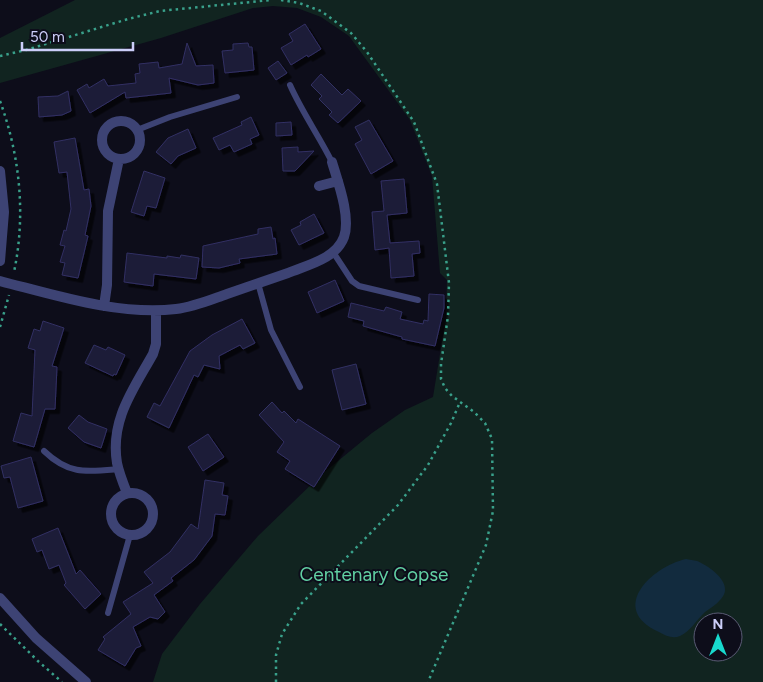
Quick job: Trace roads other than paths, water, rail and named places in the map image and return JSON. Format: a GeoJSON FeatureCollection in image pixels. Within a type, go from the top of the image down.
{"type":"FeatureCollection","features":[{"type":"Feature","properties":{"kind":"street"},"geometry":{"type":"LineString","coordinates":[[115,122],[128,122],[137,130],[140,142],[138,149],[129,158],[119,159],[110,156],[102,147],[101,140],[105,129],[115,122]]}},
{"type":"Feature","properties":{"kind":"street"},"geometry":{"type":"LineString","coordinates":[[104,306],[107,285],[108,211],[119,159]]}},
{"type":"Feature","properties":{"kind":"street"},"geometry":{"type":"LineString","coordinates":[[0,281],[118,309],[156,311],[192,306],[258,283],[320,260],[333,252],[344,238],[346,229],[343,205],[332,162]]}},
{"type":"Feature","properties":{"kind":"street"},"geometry":{"type":"LineString","coordinates":[[0,171],[4,212],[0,261]]}},
{"type":"Feature","properties":{"kind":"street"},"geometry":{"type":"LineString","coordinates":[[319,186],[338,181]]}},
{"type":"Feature","properties":{"kind":"street"},"geometry":{"type":"LineString","coordinates":[[127,493],[119,470],[116,444],[119,420],[153,354],[156,338],[156,311]]}},
{"type":"Feature","properties":{"kind":"street"},"geometry":{"type":"LineString","coordinates":[[127,493],[137,493],[143,496],[152,506],[153,513],[150,526],[145,531],[130,535],[116,529],[110,512],[114,501],[118,497],[127,493]]}},
{"type":"Feature","properties":{"kind":"street"},"geometry":{"type":"LineString","coordinates":[[0,598],[36,638],[86,682]]}},
{"type":"Feature","properties":{"kind":"lane"},"geometry":{"type":"LineString","coordinates":[[290,85],[299,105],[317,133],[332,162]]}},
{"type":"Feature","properties":{"kind":"lane"},"geometry":{"type":"LineString","coordinates":[[137,130],[237,97]]}},
{"type":"Feature","properties":{"kind":"lane"},"geometry":{"type":"LineString","coordinates":[[333,252],[352,281],[359,286],[418,300]]}},
{"type":"Feature","properties":{"kind":"lane"},"geometry":{"type":"LineString","coordinates":[[258,283],[271,330],[300,387]]}},
{"type":"Feature","properties":{"kind":"lane"},"geometry":{"type":"LineString","coordinates":[[44,451],[52,459],[68,469],[90,472],[119,470]]}},
{"type":"Feature","properties":{"kind":"lane"},"geometry":{"type":"LineString","coordinates":[[108,613],[130,535]]}},
{"type":"Feature","properties":{"kind":"water"},"geometry":{"type":"Polygon","coordinates":[[[686,559],[701,563],[715,572],[722,581],[725,591],[718,602],[705,612],[693,612],[693,625],[687,632],[677,637],[669,637],[644,623],[637,612],[636,601],[640,590],[649,580],[673,563],[686,559]]]}},
{"type":"Feature","properties":{"kind":"park label","name":"Centenary Copse"},"geometry":{"type":"Point","coordinates":[374,574]}}]}
